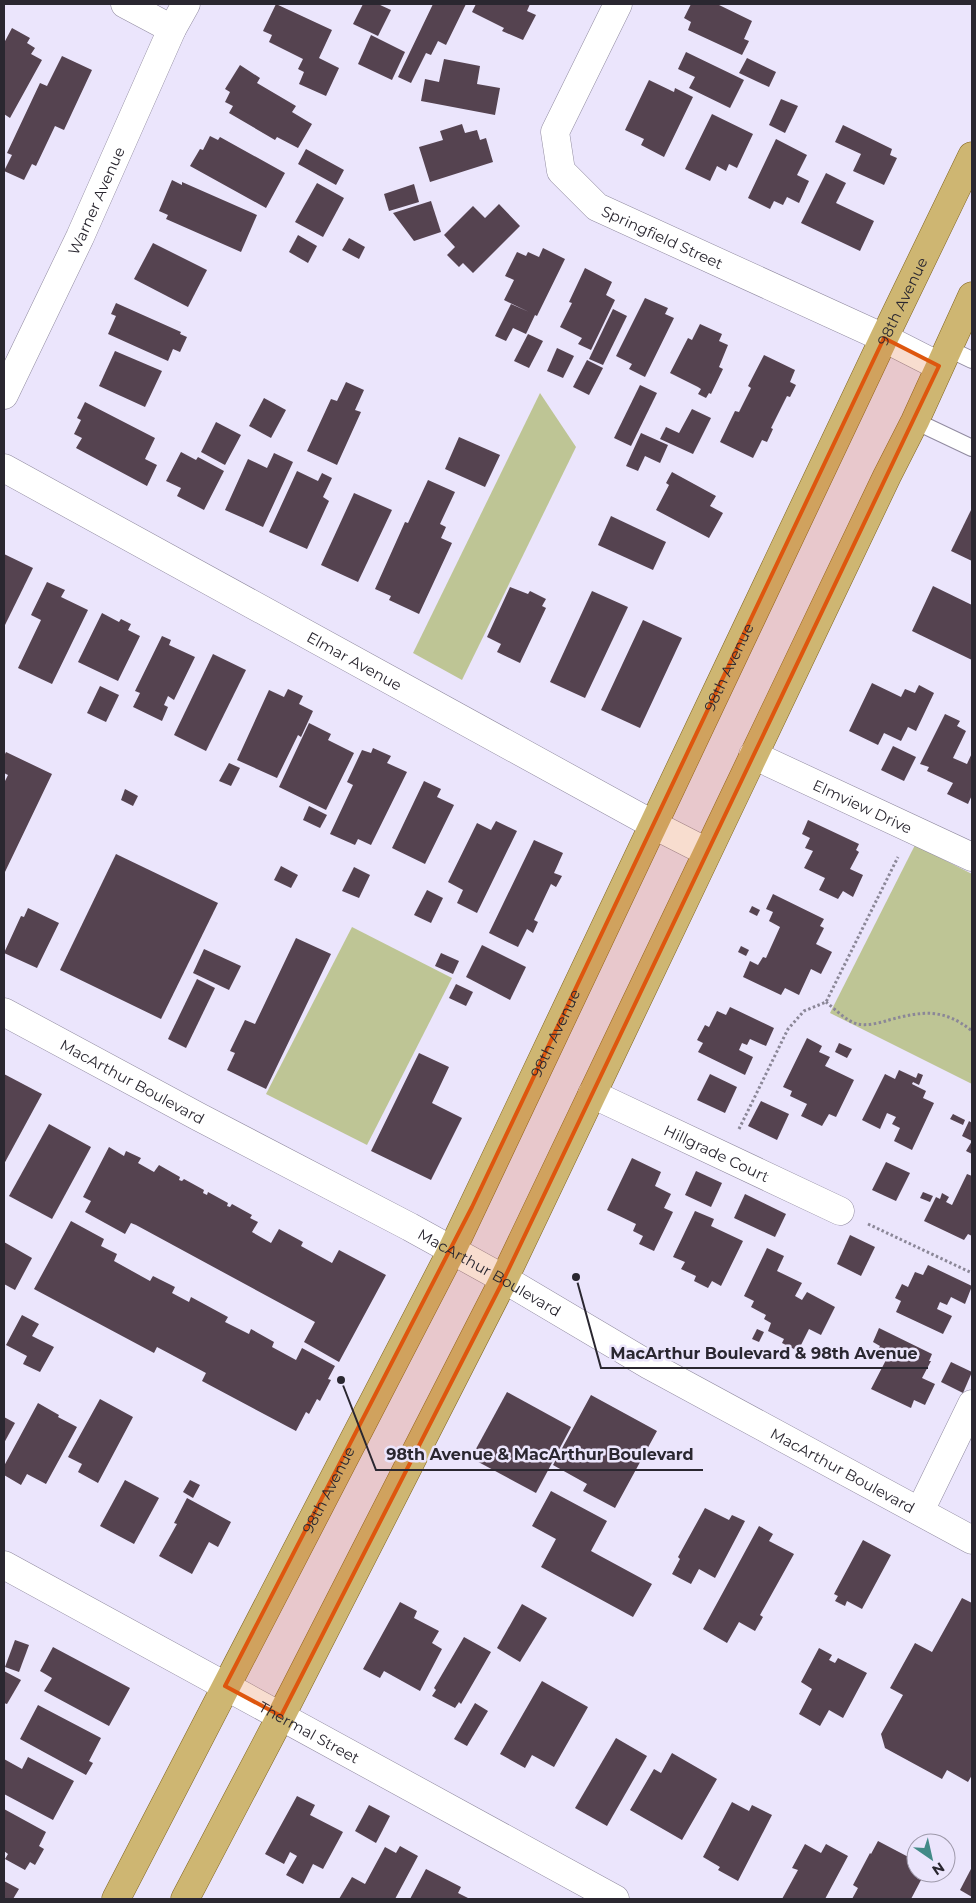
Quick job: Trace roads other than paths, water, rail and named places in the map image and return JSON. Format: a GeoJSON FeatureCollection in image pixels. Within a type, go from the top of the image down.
{"type":"FeatureCollection","features":[{"type":"Feature","properties":{"kind":"main road","name":"98th Avenue"},"geometry":{"type":"LineString","coordinates":[[116,1899],[452,1250],[972,156]]}},
{"type":"Feature","properties":{"kind":"main road"},"geometry":{"type":"LineString","coordinates":[[185,1899],[281,1716],[504,1279],[886,476],[915,421],[972,296]]}},
{"type":"Feature","properties":{"kind":"street"},"geometry":{"type":"LineString","coordinates":[[125,4],[172,29]]}},
{"type":"Feature","properties":{"kind":"street","name":"Warner Avenue"},"geometry":{"type":"LineString","coordinates":[[4,395],[80,237],[172,29],[186,4]]}},
{"type":"Feature","properties":{"kind":"street","name":"Springfield Street"},"geometry":{"type":"LineString","coordinates":[[618,4],[555,132],[560,172],[597,207],[884,338],[943,357]]}},
{"type":"Feature","properties":{"kind":"street","name":"Elmar Avenue"},"geometry":{"type":"LineString","coordinates":[[4,468],[654,825],[707,852]]}},
{"type":"Feature","properties":{"kind":"street","name":"Elmview Drive"},"geometry":{"type":"LineString","coordinates":[[753,755],[972,858]]}},
{"type":"Feature","properties":{"kind":"street","name":"MacArthur Boulevard"},"geometry":{"type":"LineString","coordinates":[[4,1012],[452,1250],[649,1365],[972,1540]]}},
{"type":"Feature","properties":{"kind":"street","name":"Hillgrade Court"},"geometry":{"type":"LineString","coordinates":[[592,1094],[840,1211]]}},
{"type":"Feature","properties":{"kind":"street"},"geometry":{"type":"LineString","coordinates":[[920,1511],[972,1404]]}},
{"type":"Feature","properties":{"kind":"street","name":"Thermal Street"},"geometry":{"type":"LineString","coordinates":[[4,1565],[615,1899]]}},
{"type":"Feature","properties":{"kind":"lane"},"geometry":{"type":"LineString","coordinates":[[943,357],[972,360]]}},
{"type":"Feature","properties":{"kind":"lane"},"geometry":{"type":"LineString","coordinates":[[915,421],[972,448]]}},
{"type":"Feature","properties":{"kind":"place","name":"MacArthur Boulevard & 98th Avenue"},"geometry":{"type":"Point","coordinates":[576,1277]}},
{"type":"Feature","properties":{"kind":"place","name":"98th Avenue & MacArthur Boulevard"},"geometry":{"type":"Point","coordinates":[341,1380]}}]}
